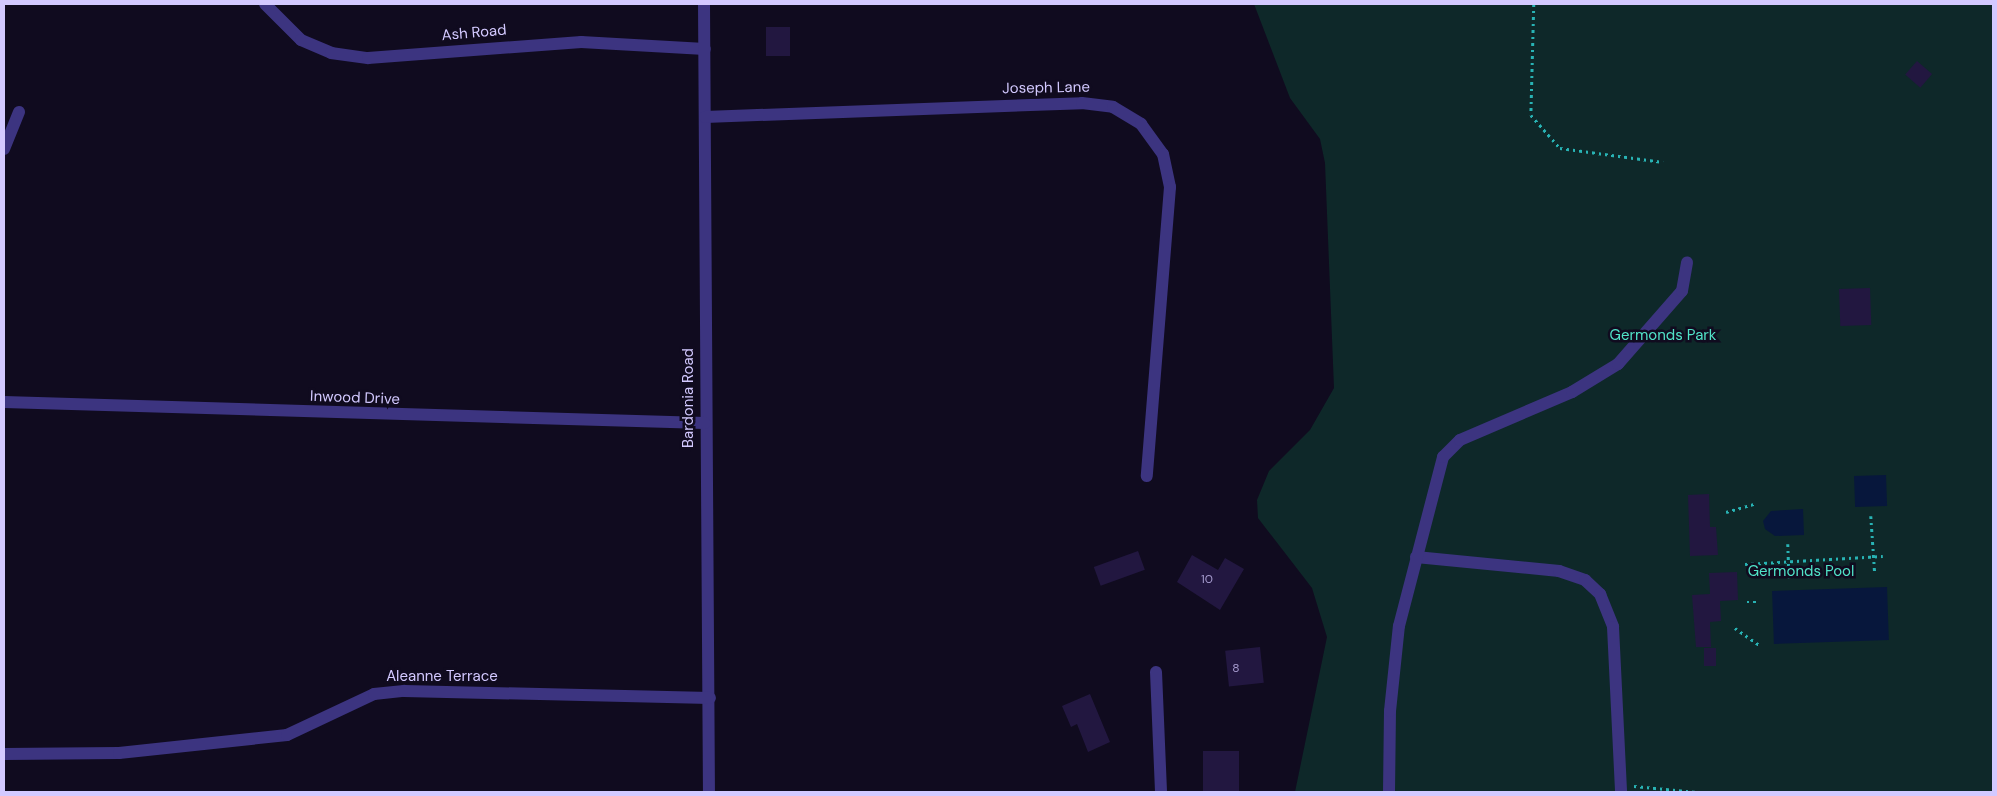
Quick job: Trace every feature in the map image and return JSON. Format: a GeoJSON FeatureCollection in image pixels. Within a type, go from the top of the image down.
{"type":"FeatureCollection","features":[{"type":"Feature","properties":{"kind":"street","name":"Ash Road"},"geometry":{"type":"LineString","coordinates":[[265,4],[301,40],[331,53],[368,58],[581,42],[705,49]]}},
{"type":"Feature","properties":{"kind":"street","name":"Bardonia Road"},"geometry":{"type":"LineString","coordinates":[[704,4],[705,423],[710,698],[709,792]]}},
{"type":"Feature","properties":{"kind":"street","name":"Joseph Lane"},"geometry":{"type":"LineString","coordinates":[[705,118],[1082,103],[1113,107],[1134,119],[1160,147],[1170,187],[1147,476]]}},
{"type":"Feature","properties":{"kind":"street"},"geometry":{"type":"LineString","coordinates":[[4,149],[19,112]]}},
{"type":"Feature","properties":{"kind":"street"},"geometry":{"type":"LineString","coordinates":[[1389,792],[1395,658],[1408,581],[1436,473],[1447,450],[1468,436],[1572,392],[1618,364],[1682,291],[1687,262]]}},
{"type":"Feature","properties":{"kind":"street","name":"Inwood Drive"},"geometry":{"type":"LineString","coordinates":[[4,402],[705,423]]}},
{"type":"Feature","properties":{"kind":"street"},"geometry":{"type":"LineString","coordinates":[[1416,556],[1567,573],[1584,580],[1600,594],[1612,619],[1626,789]]}},
{"type":"Feature","properties":{"kind":"street"},"geometry":{"type":"LineString","coordinates":[[1156,672],[1161,792]]}},
{"type":"Feature","properties":{"kind":"street","name":"Aleanne Terrace"},"geometry":{"type":"LineString","coordinates":[[4,754],[119,753],[287,734],[374,694],[404,691],[710,698]]}},
{"type":"Feature","properties":{"kind":"path"},"geometry":{"type":"LineString","coordinates":[[1534,4],[1531,115],[1560,148],[1662,162]]}},
{"type":"Feature","properties":{"kind":"path"},"geometry":{"type":"LineString","coordinates":[[1726,512],[1757,502]]}},
{"type":"Feature","properties":{"kind":"path"},"geometry":{"type":"LineString","coordinates":[[1871,516],[1875,574]]}},
{"type":"Feature","properties":{"kind":"path"},"geometry":{"type":"LineString","coordinates":[[1788,544],[1789,578]]}},
{"type":"Feature","properties":{"kind":"path"},"geometry":{"type":"LineString","coordinates":[[1745,564],[1883,556]]}},
{"type":"Feature","properties":{"kind":"path"},"geometry":{"type":"LineString","coordinates":[[1747,602],[1759,602]]}},
{"type":"Feature","properties":{"kind":"path"},"geometry":{"type":"LineString","coordinates":[[1735,628],[1761,646]]}},
{"type":"Feature","properties":{"kind":"path"},"geometry":{"type":"LineString","coordinates":[[1626,789],[1697,792]]}},
{"type":"Feature","properties":{"kind":"green space","name":"Germonds Park"},"geometry":{"type":"Polygon","coordinates":[[[1254,4],[1993,4],[1993,792],[1295,792],[1327,637],[1312,588],[1258,518],[1257,500],[1269,471],[1310,430],[1334,388],[1325,163],[1320,139],[1290,98],[1254,4]]]}},
{"type":"Feature","properties":{"kind":"water"},"geometry":{"type":"Polygon","coordinates":[[[1886,475],[1887,506],[1855,507],[1854,476],[1886,475]]]}},
{"type":"Feature","properties":{"kind":"water"},"geometry":{"type":"Polygon","coordinates":[[[1803,509],[1804,535],[1775,536],[1765,529],[1763,521],[1771,511],[1803,509]]]}},
{"type":"Feature","properties":{"kind":"water"},"geometry":{"type":"Polygon","coordinates":[[[1887,587],[1889,640],[1774,644],[1772,591],[1887,587]]]}},
{"type":"Feature","properties":{"kind":"building"},"geometry":{"type":"Polygon","coordinates":[[[766,27],[790,27],[790,56],[766,56],[766,27]]]}},
{"type":"Feature","properties":{"kind":"building"},"geometry":{"type":"Polygon","coordinates":[[[1917,61],[1932,74],[1920,88],[1905,75],[1917,61]]]}},
{"type":"Feature","properties":{"kind":"building"},"geometry":{"type":"Polygon","coordinates":[[[1870,288],[1871,325],[1840,326],[1839,289],[1870,288]]]}},
{"type":"Feature","properties":{"kind":"building"},"geometry":{"type":"Polygon","coordinates":[[[1709,494],[1710,527],[1716,527],[1718,555],[1690,556],[1688,495],[1709,494]]]}},
{"type":"Feature","properties":{"kind":"building"},"geometry":{"type":"Polygon","coordinates":[[[1138,551],[1145,570],[1101,586],[1094,567],[1138,551]]]}},
{"type":"Feature","properties":{"kind":"building"},"geometry":{"type":"Polygon","coordinates":[[[1192,555],[1218,570],[1225,558],[1244,569],[1220,610],[1177,582],[1192,555]]]}},
{"type":"Feature","properties":{"kind":"building"},"geometry":{"type":"Polygon","coordinates":[[[1737,572],[1738,600],[1720,601],[1721,621],[1710,622],[1711,647],[1696,647],[1692,595],[1710,594],[1709,573],[1737,572]]]}},
{"type":"Feature","properties":{"kind":"building"},"geometry":{"type":"Polygon","coordinates":[[[1260,647],[1264,683],[1229,686],[1225,651],[1260,647]]]}},
{"type":"Feature","properties":{"kind":"building"},"geometry":{"type":"Polygon","coordinates":[[[1704,648],[1716,648],[1716,666],[1704,666],[1704,648]]]}},
{"type":"Feature","properties":{"kind":"building"},"geometry":{"type":"Polygon","coordinates":[[[1090,694],[1110,742],[1088,752],[1077,724],[1071,727],[1062,706],[1090,694]]]}},
{"type":"Feature","properties":{"kind":"building"},"geometry":{"type":"Polygon","coordinates":[[[1203,751],[1239,751],[1239,792],[1203,792],[1203,751]]]}},
{"type":"Feature","properties":{"kind":"park label","name":"Germonds Pool"},"geometry":{"type":"Point","coordinates":[1801,572]}}]}
